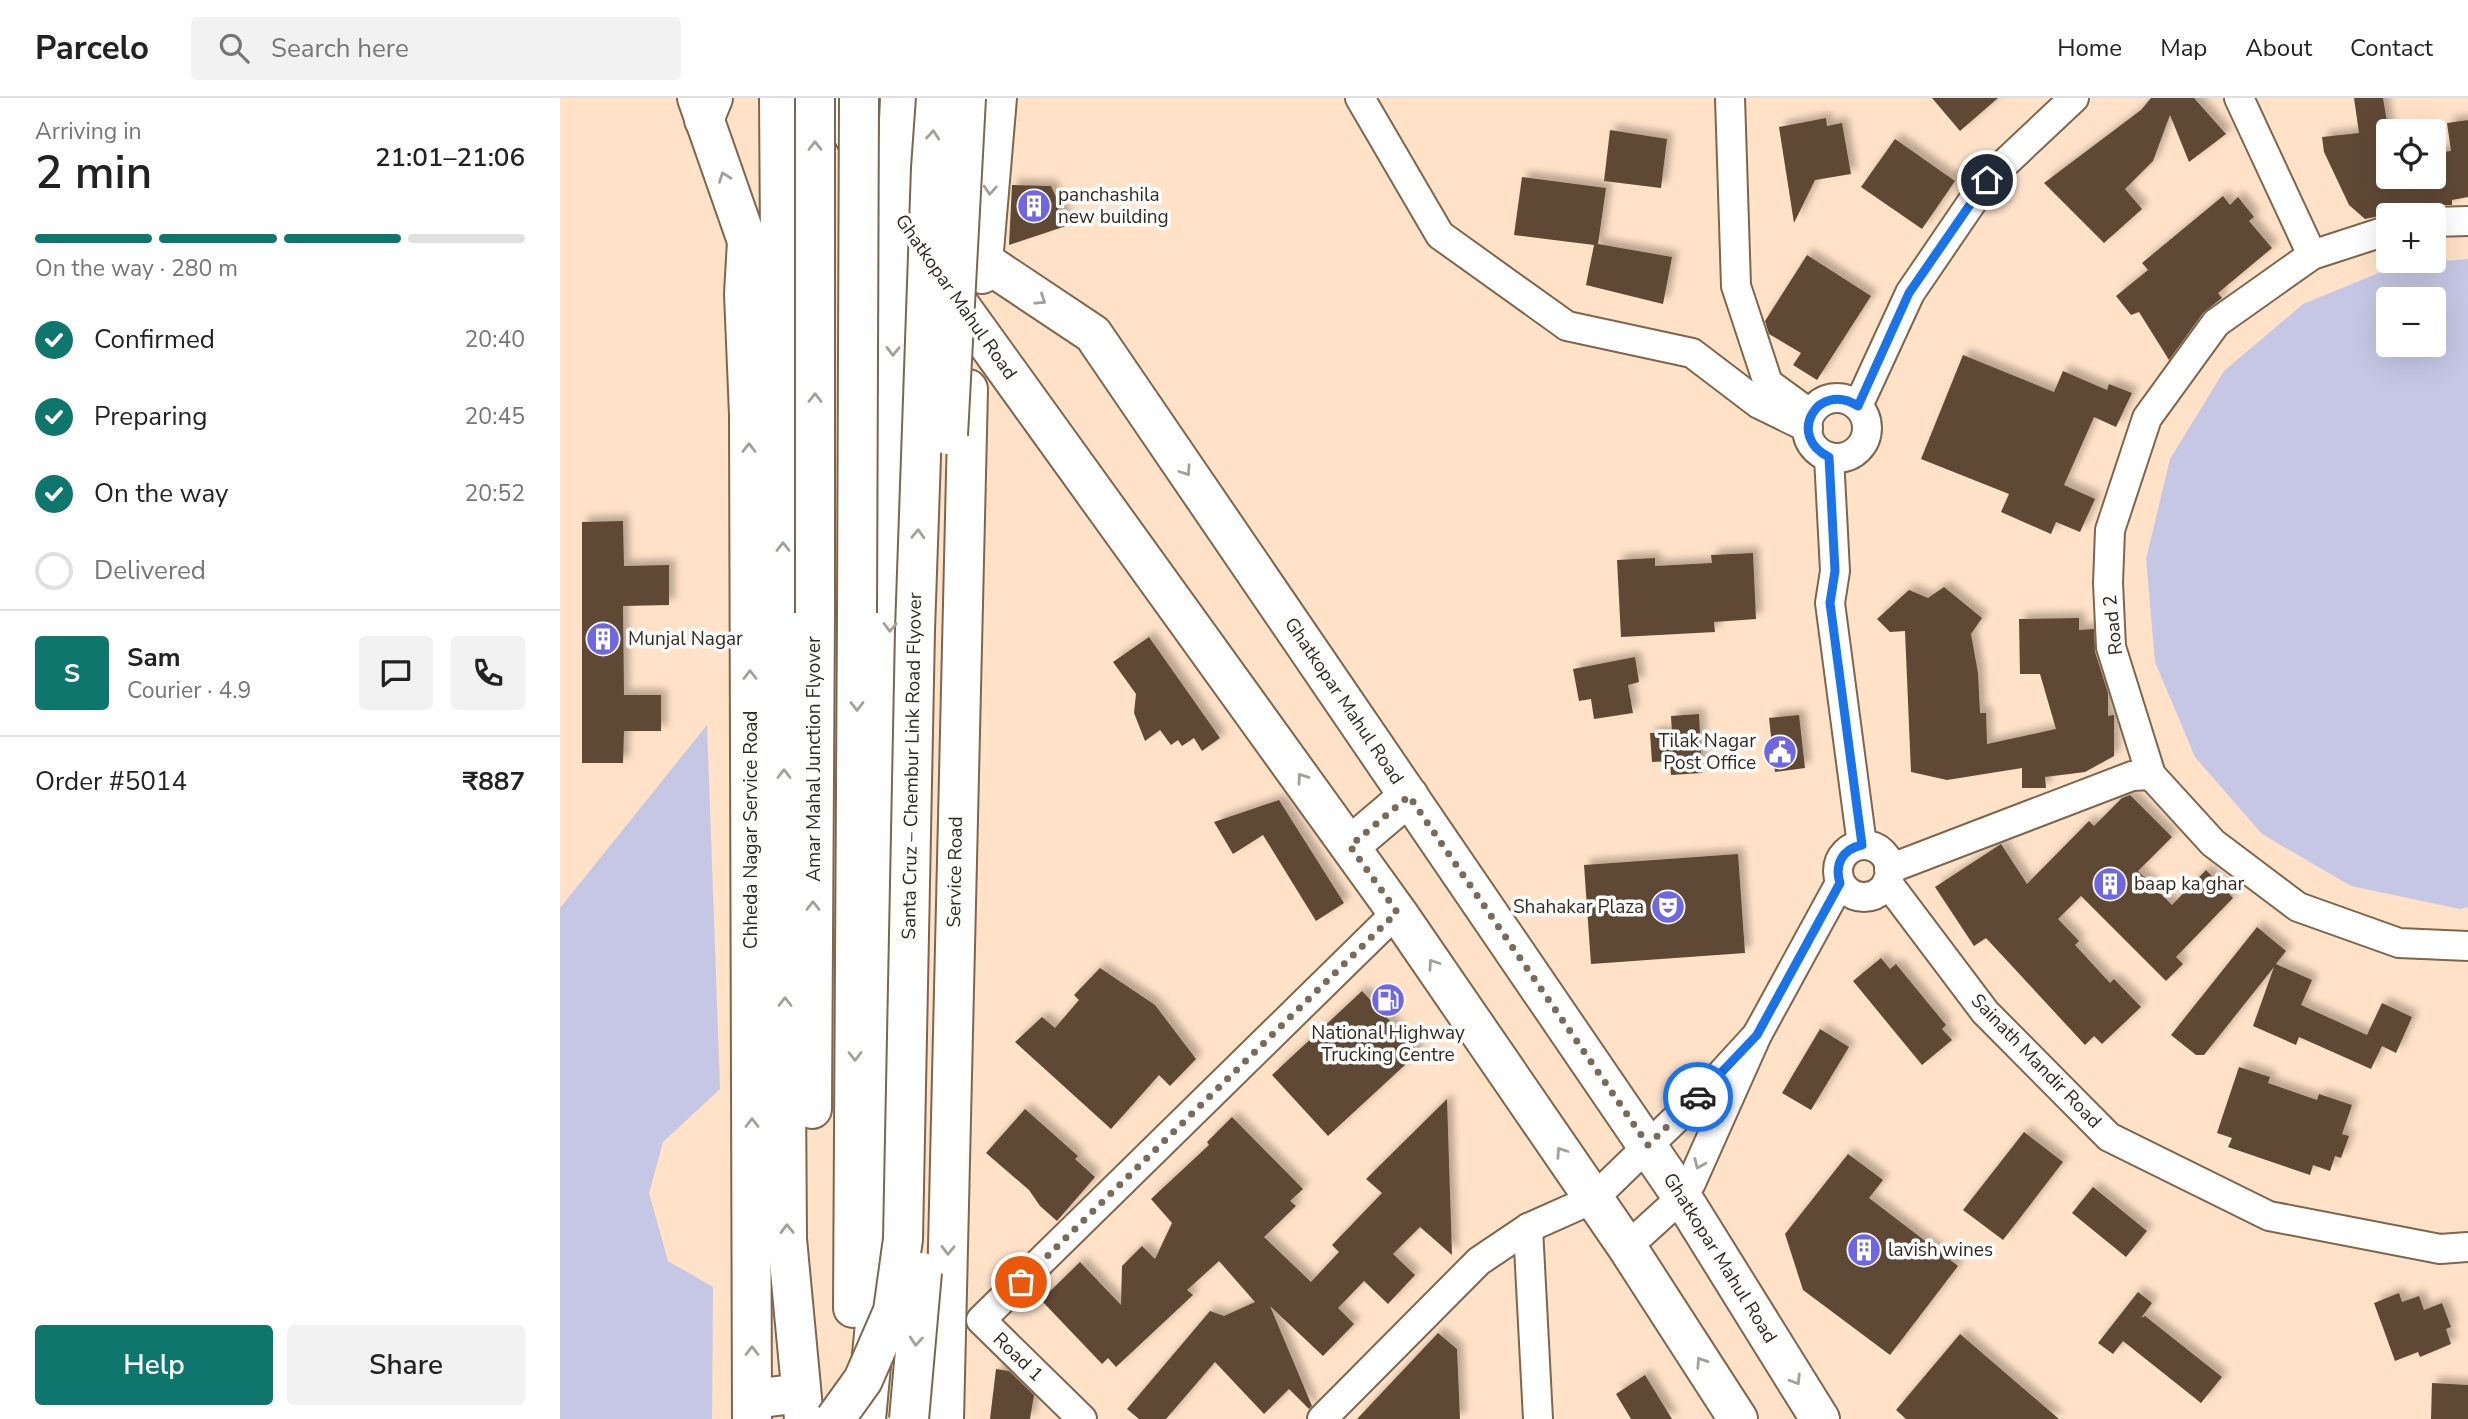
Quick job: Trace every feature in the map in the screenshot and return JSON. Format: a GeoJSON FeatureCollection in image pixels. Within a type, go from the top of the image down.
{"type":"FeatureCollection","features":[{"type":"Feature","properties":{"kind":"main road","name":"Amar Mahal Junction Flyover"},"geometry":{"type":"LineString","coordinates":[[806,1410],[815,613],[815,98]]}},
{"type":"Feature","properties":{"kind":"main road","name":"Ghatkopar Mahul Road"},"geometry":{"type":"LineString","coordinates":[[833,98],[900,226],[1397,912],[1627,1247],[1738,1419]]}},
{"type":"Feature","properties":{"kind":"main road"},"geometry":{"type":"LineString","coordinates":[[854,1419],[859,98]]}},
{"type":"Feature","properties":{"kind":"main road","name":"Ghatkopar Mahul Road"},"geometry":{"type":"LineString","coordinates":[[866,98],[897,151],[985,262],[1093,334],[1648,1145],[1820,1419]]}},
{"type":"Feature","properties":{"kind":"main road"},"geometry":{"type":"LineString","coordinates":[[866,1419],[883,1238],[894,296],[900,226],[897,151],[900,98]]}},
{"type":"Feature","properties":{"kind":"main road","name":"Santa Cruz – Chembur Link Road Flyover"},"geometry":{"type":"LineString","coordinates":[[835,1419],[863,1380],[893,1311],[903,1239],[915,617],[931,168],[936,98]]}},
{"type":"Feature","properties":{"kind":"main road","name":"Santa Cruz – Chembur Link Road Flyover"},"geometry":{"type":"LineString","coordinates":[[909,1419],[922,1262],[938,628],[966,98]]}},
{"type":"Feature","properties":{"kind":"main road","name":"Service Road"},"geometry":{"type":"LineString","coordinates":[[944,1419],[963,482],[973,325],[985,262],[997,98]]}},
{"type":"Feature","properties":{"kind":"main road"},"geometry":{"type":"LineString","coordinates":[[752,1409],[806,1410],[787,1238],[764,248],[780,194],[775,102]]}},
{"type":"Feature","properties":{"kind":"main road"},"geometry":{"type":"LineString","coordinates":[[704,105],[764,248],[973,325]]}},
{"type":"Feature","properties":{"kind":"main road"},"geometry":{"type":"LineString","coordinates":[[780,194],[900,226],[985,262]]}},
{"type":"Feature","properties":{"kind":"main road","name":"Chheda Nagar Service Road"},"geometry":{"type":"LineString","coordinates":[[752,1409],[749,415],[744,294],[764,248]]}},
{"type":"Feature","properties":{"kind":"main road"},"geometry":{"type":"LineString","coordinates":[[1350,846],[1409,796]]}},
{"type":"Feature","properties":{"kind":"street"},"geometry":{"type":"LineString","coordinates":[[1360,98],[1440,235],[1567,326],[1692,353],[1759,404],[1810,421]]}},
{"type":"Feature","properties":{"kind":"street"},"geometry":{"type":"LineString","coordinates":[[1730,98],[1736,286],[1768,383],[1810,421],[1814,446],[1829,457],[1848,456],[1863,443],[1867,424],[1858,406],[1849,401],[1830,399],[1810,421]]}},
{"type":"Feature","properties":{"kind":"street"},"geometry":{"type":"LineString","coordinates":[[1858,406],[1909,293],[1987,180],[2074,98]]}},
{"type":"Feature","properties":{"kind":"street"},"geometry":{"type":"LineString","coordinates":[[2239,98],[2312,255]]}},
{"type":"Feature","properties":{"kind":"street"},"geometry":{"type":"LineString","coordinates":[[2446,222],[2468,221]]}},
{"type":"Feature","properties":{"kind":"street","name":"Road 2"},"geometry":{"type":"LineString","coordinates":[[2376,234],[2312,255],[2216,323],[2147,418],[2110,530],[2108,583],[2112,647],[2151,775],[2213,844],[2298,907],[2399,943],[2468,946]]}},
{"type":"Feature","properties":{"kind":"street"},"geometry":{"type":"LineString","coordinates":[[1829,457],[1835,571],[1830,603],[1862,845]]}},
{"type":"Feature","properties":{"kind":"street"},"geometry":{"type":"LineString","coordinates":[[1888,876],[2132,776],[2151,775]]}},
{"type":"Feature","properties":{"kind":"street"},"geometry":{"type":"LineString","coordinates":[[1862,845],[1870,846],[1884,854],[1888,876],[1882,889],[1868,897],[1852,895],[1840,883],[1838,874],[1841,858],[1846,851],[1862,845]]}},
{"type":"Feature","properties":{"kind":"street","name":"Sainath Mandir Road"},"geometry":{"type":"LineString","coordinates":[[1888,876],[1985,1012],[2109,1137],[2269,1216],[2440,1249],[2468,1247]]}},
{"type":"Feature","properties":{"kind":"street"},"geometry":{"type":"LineString","coordinates":[[1627,1247],[1682,1197],[1757,1035],[1840,883]]}},
{"type":"Feature","properties":{"kind":"street","name":"Road 1"},"geometry":{"type":"LineString","coordinates":[[1082,1419],[981,1321],[1397,912]]}},
{"type":"Feature","properties":{"kind":"street"},"geometry":{"type":"LineString","coordinates":[[1322,1419],[1479,1261],[1528,1228],[1593,1199],[1757,1035]]}},
{"type":"Feature","properties":{"kind":"street"},"geometry":{"type":"LineString","coordinates":[[1528,1228],[1538,1419]]}},
{"type":"Feature","properties":{"kind":"shaded area"},"geometry":{"type":"Polygon","coordinates":[[[2468,259],[2468,907],[2460,909],[2351,886],[2262,834],[2195,757],[2155,662],[2146,559],[2170,459],[2224,371],[2303,304],[2379,273],[2446,273],[2446,261],[2468,259]]]}},
{"type":"Feature","properties":{"kind":"shaded area"},"geometry":{"type":"Polygon","coordinates":[[[707,725],[720,1089],[663,1142],[649,1193],[668,1261],[713,1287],[712,1419],[560,1419],[560,908],[707,725]]]}},
{"type":"Feature","properties":{"kind":"building"},"geometry":{"type":"Polygon","coordinates":[[[1932,98],[1998,98],[1960,131],[1932,98]]]}},
{"type":"Feature","properties":{"kind":"building"},"geometry":{"type":"Polygon","coordinates":[[[2151,98],[2194,98],[2226,134],[2189,162],[2170,115],[2153,161],[2125,189],[2142,209],[2104,243],[2044,183],[2141,110],[2151,98]]]}},
{"type":"Feature","properties":{"kind":"building"},"geometry":{"type":"Polygon","coordinates":[[[2354,98],[2383,98],[2386,119],[2376,119],[2376,189],[2446,189],[2446,152],[2451,151],[2447,123],[2468,120],[2468,197],[2452,200],[2452,205],[2376,203],[2376,217],[2365,219],[2349,205],[2324,152],[2322,137],[2359,133],[2354,98]]]}},
{"type":"Feature","properties":{"kind":"building"},"geometry":{"type":"Polygon","coordinates":[[[1826,118],[1827,126],[1842,123],[1851,174],[1815,180],[1794,223],[1779,127],[1826,118]]]}},
{"type":"Feature","properties":{"kind":"building"},"geometry":{"type":"Polygon","coordinates":[[[1610,130],[1667,139],[1661,188],[1604,181],[1610,130]]]}},
{"type":"Feature","properties":{"kind":"building"},"geometry":{"type":"Polygon","coordinates":[[[1895,139],[1955,181],[1922,229],[1861,187],[1895,139]]]}},
{"type":"Feature","properties":{"kind":"building"},"geometry":{"type":"Polygon","coordinates":[[[1522,177],[1606,188],[1598,244],[1672,257],[1663,304],[1586,285],[1594,245],[1514,235],[1522,177]]]}},
{"type":"Feature","properties":{"kind":"building","name":"panchashila new building"},"geometry":{"type":"Polygon","coordinates":[[[1012,185],[1051,186],[1069,225],[1009,245],[1012,185]]]}},
{"type":"Feature","properties":{"kind":"building"},"geometry":{"type":"Polygon","coordinates":[[[2223,196],[2230,205],[2238,197],[2254,217],[2249,221],[2272,248],[2218,293],[2222,298],[2203,313],[2169,360],[2139,312],[2131,315],[2116,296],[2148,270],[2142,263],[2223,196]]]}},
{"type":"Feature","properties":{"kind":"building"},"geometry":{"type":"Polygon","coordinates":[[[1807,255],[1871,296],[1817,380],[1793,365],[1801,353],[1769,334],[1765,321],[1807,255]]]}},
{"type":"Feature","properties":{"kind":"building"},"geometry":{"type":"Polygon","coordinates":[[[1963,355],[2054,392],[2063,371],[2107,390],[2109,384],[2132,393],[2116,427],[2094,417],[2064,485],[2095,499],[2080,532],[2056,522],[2051,534],[2001,512],[2009,494],[1921,459],[1963,355]]]}},
{"type":"Feature","properties":{"kind":"building","name":"Munjal Nagar"},"geometry":{"type":"Polygon","coordinates":[[[623,521],[624,566],[669,565],[669,605],[623,606],[624,695],[661,695],[661,731],[624,731],[623,763],[582,763],[582,522],[623,521]]]}},
{"type":"Feature","properties":{"kind":"building"},"geometry":{"type":"Polygon","coordinates":[[[1753,553],[1756,619],[1714,622],[1715,632],[1621,637],[1617,560],[1655,558],[1655,566],[1712,563],[1711,555],[1753,553]]]}},
{"type":"Feature","properties":{"kind":"building"},"geometry":{"type":"Polygon","coordinates":[[[1944,587],[1982,618],[1971,634],[1978,673],[1980,713],[1986,713],[1987,744],[2056,729],[2040,674],[2020,674],[2019,619],[2079,618],[2079,630],[2094,629],[2095,652],[2108,693],[2108,716],[2114,715],[2114,756],[2085,772],[2045,777],[2046,788],[2022,788],[2022,768],[1947,780],[1911,772],[1905,631],[1890,632],[1877,619],[1909,590],[1928,598],[1944,587]]]}},
{"type":"Feature","properties":{"kind":"building"},"geometry":{"type":"Polygon","coordinates":[[[1149,637],[1220,738],[1202,751],[1194,738],[1182,746],[1178,740],[1171,745],[1160,730],[1145,741],[1134,713],[1136,694],[1113,662],[1149,637]]]}},
{"type":"Feature","properties":{"kind":"building"},"geometry":{"type":"Polygon","coordinates":[[[1635,657],[1639,682],[1628,685],[1633,713],[1594,719],[1591,699],[1579,701],[1573,669],[1635,657]]]}},
{"type":"Feature","properties":{"kind":"building"},"geometry":{"type":"Polygon","coordinates":[[[1699,714],[1702,773],[1671,775],[1670,761],[1652,762],[1650,733],[1672,732],[1671,716],[1699,714]]]}},
{"type":"Feature","properties":{"kind":"building"},"geometry":{"type":"Polygon","coordinates":[[[1799,715],[1805,768],[1775,772],[1769,718],[1799,715]]]}},
{"type":"Feature","properties":{"kind":"building"},"geometry":{"type":"Polygon","coordinates":[[[2130,795],[2172,837],[2138,871],[2172,905],[2206,870],[2233,898],[2176,957],[2183,964],[2166,981],[2081,896],[2058,919],[2079,941],[2075,945],[2110,983],[2114,979],[2141,1007],[2102,1044],[2094,1036],[2085,1045],[1986,938],[1974,946],[1935,887],[2001,844],[2027,884],[2089,821],[2094,826],[2122,798],[2130,795]]]}},
{"type":"Feature","properties":{"kind":"building"},"geometry":{"type":"Polygon","coordinates":[[[1279,800],[1344,903],[1316,921],[1263,835],[1233,854],[1214,822],[1279,800]]]}},
{"type":"Feature","properties":{"kind":"building"},"geometry":{"type":"Polygon","coordinates":[[[1738,854],[1745,953],[1591,964],[1584,865],[1738,854]]]}},
{"type":"Feature","properties":{"kind":"building"},"geometry":{"type":"Polygon","coordinates":[[[2257,927],[2286,951],[2276,964],[2312,980],[2301,1005],[2367,1035],[2382,1003],[2412,1017],[2396,1053],[2382,1046],[2371,1069],[2299,1037],[2296,1045],[2253,1026],[2274,967],[2204,1055],[2196,1055],[2171,1035],[2257,927]]]}},
{"type":"Feature","properties":{"kind":"building"},"geometry":{"type":"Polygon","coordinates":[[[1881,958],[1890,969],[1896,964],[1946,1025],[1942,1029],[1952,1040],[1922,1065],[1853,981],[1881,958]]]}},
{"type":"Feature","properties":{"kind":"building"},"geometry":{"type":"Polygon","coordinates":[[[1100,968],[1155,1005],[1196,1059],[1170,1086],[1159,1075],[1111,1129],[1015,1042],[1042,1017],[1055,1028],[1079,1000],[1074,995],[1100,968]]]}},
{"type":"Feature","properties":{"kind":"building"},"geometry":{"type":"Polygon","coordinates":[[[1362,991],[1419,1052],[1328,1136],[1272,1075],[1362,991]]]}},
{"type":"Feature","properties":{"kind":"building"},"geometry":{"type":"Polygon","coordinates":[[[1820,1029],[1849,1047],[1811,1110],[1782,1093],[1820,1029]]]}},
{"type":"Feature","properties":{"kind":"building"},"geometry":{"type":"Polygon","coordinates":[[[2239,1067],[2270,1077],[2268,1083],[2317,1100],[2319,1094],[2352,1105],[2342,1134],[2349,1136],[2341,1158],[2335,1156],[2330,1171],[2313,1165],[2310,1175],[2228,1147],[2232,1138],[2217,1133],[2239,1067]]]}},
{"type":"Feature","properties":{"kind":"building"},"geometry":{"type":"Polygon","coordinates":[[[1447,1099],[1452,1255],[1420,1227],[1393,1254],[1415,1275],[1388,1304],[1364,1281],[1338,1308],[1354,1324],[1323,1356],[1270,1306],[1312,1406],[1309,1409],[1289,1389],[1264,1414],[1215,1362],[1166,1419],[1139,1419],[1127,1409],[1210,1311],[1224,1316],[1255,1302],[1219,1261],[1187,1290],[1193,1295],[1116,1367],[1108,1358],[1102,1364],[1041,1300],[1080,1262],[1121,1305],[1122,1266],[1142,1246],[1155,1259],[1172,1223],[1151,1199],[1209,1145],[1207,1142],[1232,1117],[1303,1189],[1290,1201],[1296,1206],[1264,1237],[1311,1282],[1339,1252],[1332,1245],[1382,1193],[1366,1179],[1447,1099]]]}},
{"type":"Feature","properties":{"kind":"building"},"geometry":{"type":"Polygon","coordinates":[[[1025,1109],[1078,1156],[1075,1159],[1095,1177],[1057,1221],[1040,1206],[1029,1190],[986,1153],[1025,1109]]]}},
{"type":"Feature","properties":{"kind":"building"},"geometry":{"type":"Polygon","coordinates":[[[2024,1132],[2063,1162],[2003,1240],[1963,1210],[2024,1132]]]}},
{"type":"Feature","properties":{"kind":"building","name":"lavish wines"},"geometry":{"type":"Polygon","coordinates":[[[1848,1154],[1883,1180],[1869,1198],[1958,1266],[1890,1355],[1803,1290],[1785,1234],[1848,1154]]]}},
{"type":"Feature","properties":{"kind":"building"},"geometry":{"type":"Polygon","coordinates":[[[2093,1187],[2147,1231],[2126,1257],[2072,1213],[2093,1187]]]}},
{"type":"Feature","properties":{"kind":"building"},"geometry":{"type":"Polygon","coordinates":[[[2138,1292],[2152,1303],[2141,1318],[2145,1316],[2222,1377],[2201,1403],[2123,1341],[2113,1354],[2098,1343],[2138,1292]]]}},
{"type":"Feature","properties":{"kind":"building"},"geometry":{"type":"Polygon","coordinates":[[[2399,1293],[2402,1302],[2419,1296],[2424,1310],[2442,1303],[2451,1327],[2446,1329],[2451,1344],[2420,1357],[2418,1352],[2395,1361],[2374,1303],[2399,1293]]]}},
{"type":"Feature","properties":{"kind":"building"},"geometry":{"type":"Polygon","coordinates":[[[1438,1333],[1457,1349],[1460,1419],[1357,1419],[1438,1333]]]}},
{"type":"Feature","properties":{"kind":"building"},"geometry":{"type":"Polygon","coordinates":[[[1960,1334],[2059,1419],[1906,1419],[1896,1410],[1960,1334]]]}},
{"type":"Feature","properties":{"kind":"building"},"geometry":{"type":"Polygon","coordinates":[[[996,1369],[1009,1371],[1034,1395],[1030,1419],[990,1419],[996,1369]]]}},
{"type":"Feature","properties":{"kind":"building"},"geometry":{"type":"Polygon","coordinates":[[[1645,1375],[1672,1419],[1631,1419],[1616,1394],[1645,1375]]]}},
{"type":"Feature","properties":{"kind":"building"},"geometry":{"type":"Polygon","coordinates":[[[2432,1383],[2468,1385],[2468,1419],[2431,1419],[2432,1383]]]}},
{"type":"Feature","properties":{"kind":"way so far"},"geometry":{"type":"LineString","coordinates":[[1021,1282],[1397,912],[1350,846],[1409,796],[1648,1145],[1698,1097]]}},
{"type":"Feature","properties":{"kind":"place","name":"panchashila new building"},"geometry":{"type":"Point","coordinates":[1034,206]}},
{"type":"Feature","properties":{"kind":"place","name":"Munjal Nagar"},"geometry":{"type":"Point","coordinates":[603,639]}},
{"type":"Feature","properties":{"kind":"place","name":"Tilak Nagar Post Office"},"geometry":{"type":"Point","coordinates":[1780,752]}},
{"type":"Feature","properties":{"kind":"place","name":"baap ka ghar"},"geometry":{"type":"Point","coordinates":[2110,884]}},
{"type":"Feature","properties":{"kind":"place","name":"Shahakar Plaza"},"geometry":{"type":"Point","coordinates":[1668,907]}},
{"type":"Feature","properties":{"kind":"place","name":"National Highway Trucking Centre"},"geometry":{"type":"Point","coordinates":[1388,1000]}},
{"type":"Feature","properties":{"kind":"place","name":"lavish wines"},"geometry":{"type":"Point","coordinates":[1864,1250]}},
{"type":"Feature","properties":{"kind":"route"},"geometry":{"type":"LineString","coordinates":[[1698,1097],[1757,1035],[1840,883],[1838,866],[1841,858],[1846,851],[1862,845],[1830,603],[1835,571],[1829,457],[1820,453],[1809,437],[1809,418],[1821,403],[1830,399],[1840,398],[1858,406],[1909,293],[1987,180]]}}]}
